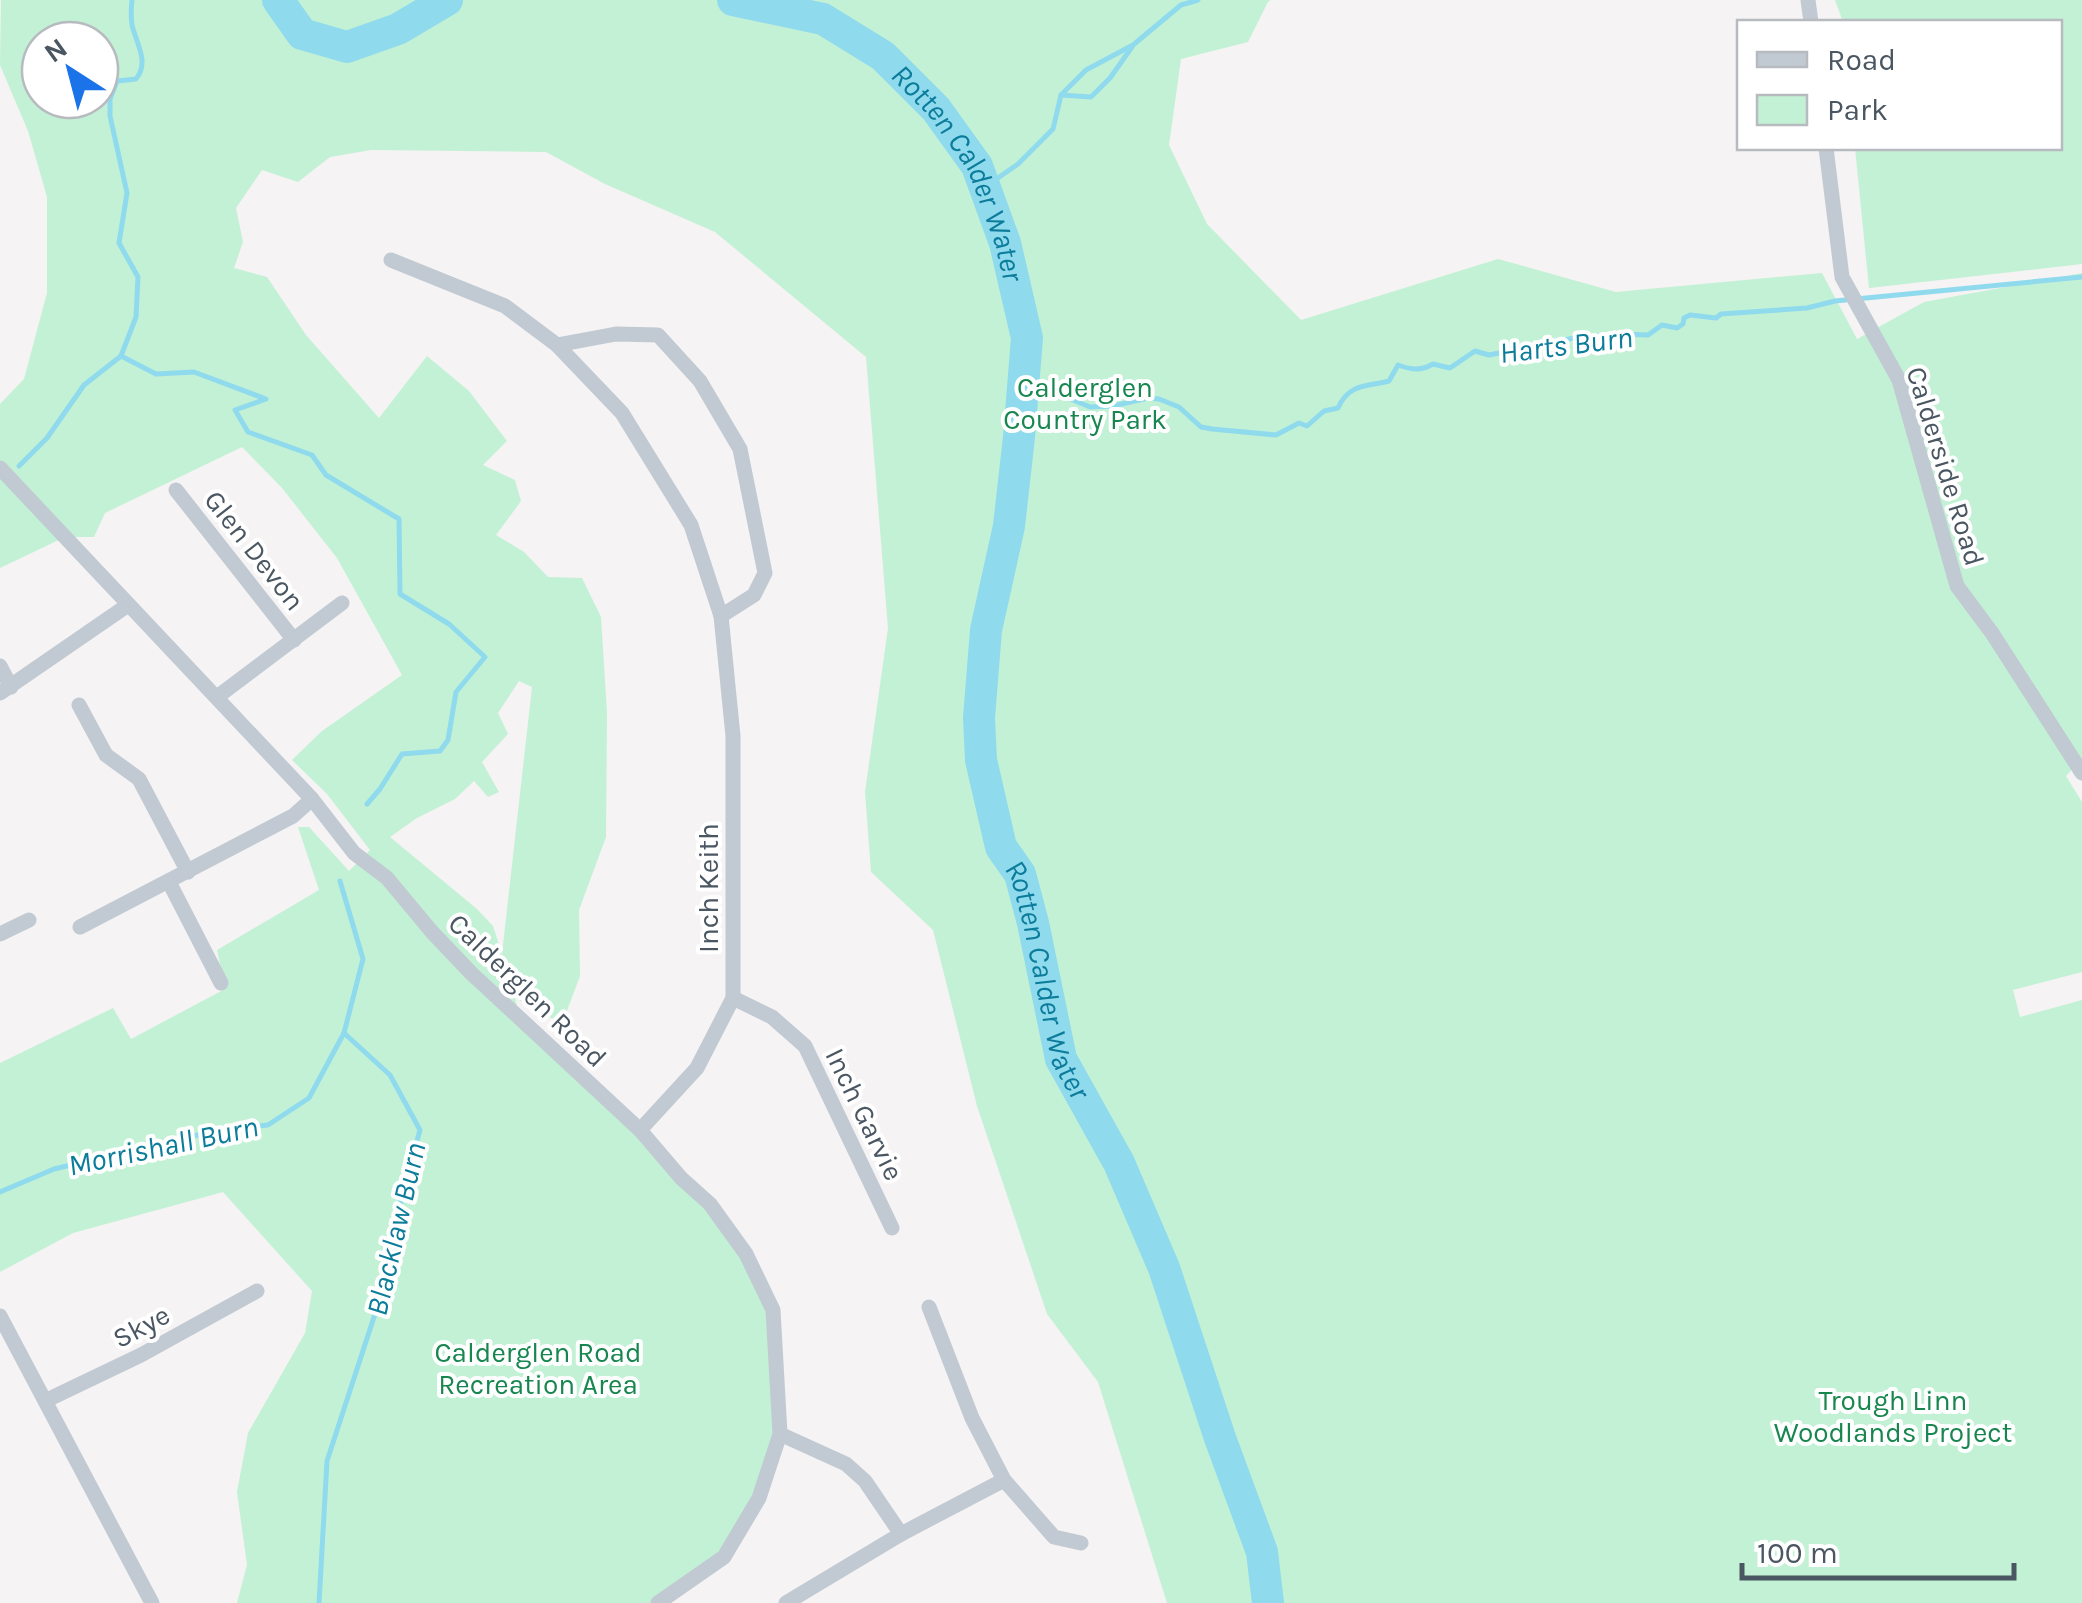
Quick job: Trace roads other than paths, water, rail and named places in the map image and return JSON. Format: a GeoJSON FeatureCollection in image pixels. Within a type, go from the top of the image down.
{"type":"FeatureCollection","features":[{"type":"Feature","properties":{"kind":"street","name":"Calderside Road"},"geometry":{"type":"LineString","coordinates":[[1826,150],[1842,276],[1899,380],[1956,586],[1992,633],[2082,772]]}},
{"type":"Feature","properties":{"kind":"street","name":"Inch Keith"},"geometry":{"type":"LineString","coordinates":[[391,260],[505,306],[558,345],[622,413],[692,525],[722,616],[733,736],[733,998],[698,1068],[640,1130]]}},
{"type":"Feature","properties":{"kind":"street"},"geometry":{"type":"LineString","coordinates":[[558,345],[616,334],[658,335],[700,381],[740,449],[765,573],[754,595],[722,616]]}},
{"type":"Feature","properties":{"kind":"street","name":"Calderglen Road"},"geometry":{"type":"LineString","coordinates":[[0,468],[312,800],[354,854],[388,878],[471,973],[640,1130],[710,1204],[746,1254],[772,1310],[780,1434],[759,1498],[724,1558],[658,1603]]}},
{"type":"Feature","properties":{"kind":"street","name":"Glen Devon"},"geometry":{"type":"LineString","coordinates":[[176,490],[294,640]]}},
{"type":"Feature","properties":{"kind":"street","name":"Glen Devon"},"geometry":{"type":"LineString","coordinates":[[217,697],[342,603]]}},
{"type":"Feature","properties":{"kind":"street"},"geometry":{"type":"LineString","coordinates":[[0,666],[5,690],[128,605]]}},
{"type":"Feature","properties":{"kind":"street"},"geometry":{"type":"LineString","coordinates":[[79,705],[106,756],[139,780],[188,872]]}},
{"type":"Feature","properties":{"kind":"street"},"geometry":{"type":"LineString","coordinates":[[80,927],[293,816],[312,800]]}},
{"type":"Feature","properties":{"kind":"street"},"geometry":{"type":"LineString","coordinates":[[170,882],[221,983]]}},
{"type":"Feature","properties":{"kind":"street"},"geometry":{"type":"LineString","coordinates":[[0,934],[29,920]]}},
{"type":"Feature","properties":{"kind":"street","name":"Inch Garvie"},"geometry":{"type":"LineString","coordinates":[[733,998],[772,1016],[805,1046],[892,1228]]}},
{"type":"Feature","properties":{"kind":"street","name":"Skye"},"geometry":{"type":"LineString","coordinates":[[47,1400],[142,1355],[257,1291]]}},
{"type":"Feature","properties":{"kind":"street"},"geometry":{"type":"LineString","coordinates":[[930,1307],[972,1418],[1004,1480],[1054,1537],[1080,1543]]}},
{"type":"Feature","properties":{"kind":"street"},"geometry":{"type":"LineString","coordinates":[[0,1316],[152,1603]]}},
{"type":"Feature","properties":{"kind":"street"},"geometry":{"type":"LineString","coordinates":[[780,1434],[846,1464],[866,1480],[901,1534]]}},
{"type":"Feature","properties":{"kind":"street"},"geometry":{"type":"LineString","coordinates":[[786,1603],[901,1534],[1004,1480]]}},
{"type":"Feature","properties":{"kind":"waterway","name":"Blacklaw Burn"},"geometry":{"type":"LineString","coordinates":[[132,0],[132,25],[142,66],[136,79],[117,81],[110,99],[110,116],[127,193],[119,243],[138,277],[136,317],[121,356],[156,374],[194,372],[266,399],[235,410],[248,432],[312,455],[326,475],[399,519],[400,594],[449,624],[485,657],[456,692],[448,740],[440,751],[402,754],[367,804]]}},
{"type":"Feature","properties":{"kind":"waterway","name":"Rotten Calder Water"},"geometry":{"type":"LineString","coordinates":[[278,0],[302,34],[347,47],[398,29],[447,0]]}},
{"type":"Feature","properties":{"kind":"waterway","name":"Rotten Calder Water"},"geometry":{"type":"LineString","coordinates":[[733,0],[823,19],[883,56],[936,109],[977,166],[1005,243],[1027,338],[1009,526],[986,630],[979,718],[981,760],[1001,847],[1020,874],[1061,1059],[1119,1163],[1164,1268],[1262,1552],[1268,1603]]}},
{"type":"Feature","properties":{"kind":"waterway"},"geometry":{"type":"LineString","coordinates":[[985,187],[1018,164],[1053,129],[1061,95],[1086,70],[1133,45],[1181,5],[1198,0]]}},
{"type":"Feature","properties":{"kind":"waterway"},"geometry":{"type":"LineString","coordinates":[[1061,95],[1091,97],[1132,47]]}},
{"type":"Feature","properties":{"kind":"waterway","name":"Harts Burn"},"geometry":{"type":"LineString","coordinates":[[1023,390],[1047,389],[1090,407],[1159,399],[1179,407],[1201,427],[1276,435],[1299,423],[1307,426],[1324,411],[1338,408],[1353,390],[1389,381],[1398,365],[1416,369],[1433,364],[1450,368],[1475,351],[1489,355],[1579,337],[1648,335],[1662,325],[1677,328],[1690,315],[1716,318],[1721,314],[1807,308],[1835,301],[2082,277]]}},
{"type":"Feature","properties":{"kind":"waterway"},"geometry":{"type":"LineString","coordinates":[[19,466],[47,438],[84,385],[121,356]]}},
{"type":"Feature","properties":{"kind":"waterway","name":"Blacklaw Burn"},"geometry":{"type":"LineString","coordinates":[[319,1603],[327,1461],[390,1276],[401,1200],[420,1130],[390,1075],[344,1033],[363,959],[340,881]]}},
{"type":"Feature","properties":{"kind":"waterway","name":"Morrishall Burn"},"geometry":{"type":"LineString","coordinates":[[0,1192],[54,1169],[219,1130],[268,1125],[309,1098],[344,1033]]}},
{"type":"Feature","properties":{"kind":"park label","name":"Calderglen Country Park"},"geometry":{"type":"Point","coordinates":[1085,403]}},
{"type":"Feature","properties":{"kind":"park label","name":"Calderglen Road Recreation Area"},"geometry":{"type":"Point","coordinates":[538,1368]}},
{"type":"Feature","properties":{"kind":"park label","name":"Trough Linn Woodlands Project"},"geometry":{"type":"Point","coordinates":[1893,1416]}}]}
